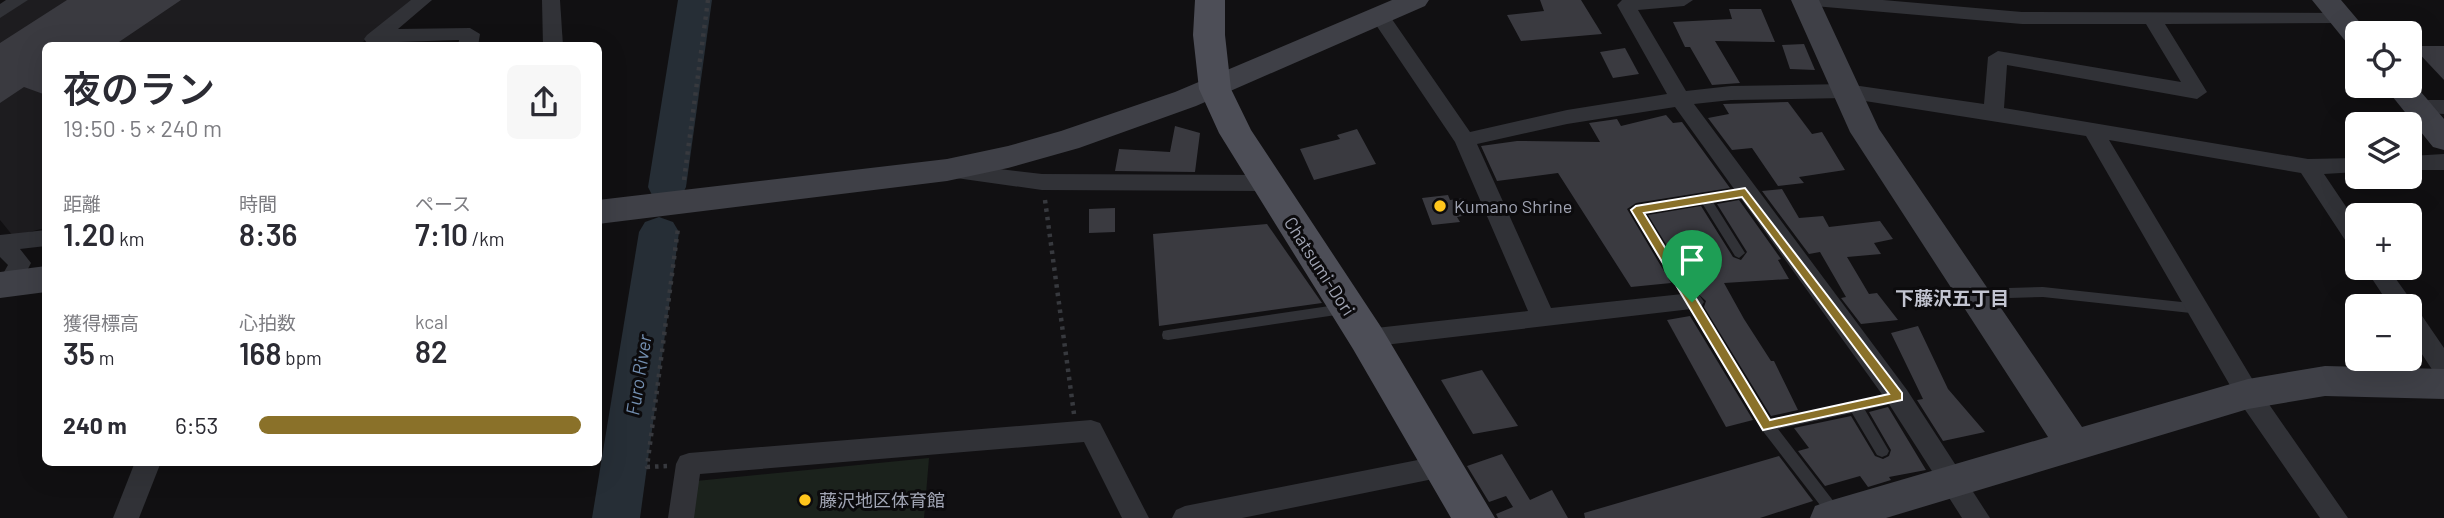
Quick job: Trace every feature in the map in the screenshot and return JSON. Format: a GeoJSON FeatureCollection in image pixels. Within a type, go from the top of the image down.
{"type":"FeatureCollection","features":[{"type":"Feature","properties":{"kind":"main road","name":"Chatsumi-Dori"},"geometry":{"type":"LineString","coordinates":[[1210,0],[1209,35],[1215,89],[1236,133],[1357,323],[1474,518]]}},
{"type":"Feature","properties":{"kind":"street"},"geometry":{"type":"LineString","coordinates":[[0,12],[19,0]]}},
{"type":"Feature","properties":{"kind":"street"},"geometry":{"type":"LineString","coordinates":[[372,41],[423,0]]}},
{"type":"Feature","properties":{"kind":"street"},"geometry":{"type":"LineString","coordinates":[[551,0],[553,42]]}},
{"type":"Feature","properties":{"kind":"street"},"geometry":{"type":"LineString","coordinates":[[602,212],[947,170],[1002,160],[1080,138],[1215,89],[1415,0]]}},
{"type":"Feature","properties":{"kind":"street"},"geometry":{"type":"LineString","coordinates":[[1684,0],[1626,5],[1680,99],[1745,192],[1898,397],[1977,518]]}},
{"type":"Feature","properties":{"kind":"street"},"geometry":{"type":"LineString","coordinates":[[1805,0],[1866,132],[2075,447]]}},
{"type":"Feature","properties":{"kind":"street"},"geometry":{"type":"LineString","coordinates":[[1814,0],[2022,18],[2341,18]]}},
{"type":"Feature","properties":{"kind":"street"},"geometry":{"type":"LineString","coordinates":[[2011,0],[2022,18]]}},
{"type":"Feature","properties":{"kind":"street"},"geometry":{"type":"LineString","coordinates":[[1380,16],[1465,140],[1544,318]]}},
{"type":"Feature","properties":{"kind":"street"},"geometry":{"type":"LineString","coordinates":[[1993,113],[1998,57],[2197,92],[2153,19]]}},
{"type":"Feature","properties":{"kind":"street"},"geometry":{"type":"LineString","coordinates":[[372,41],[470,34],[469,42]]}},
{"type":"Feature","properties":{"kind":"street"},"geometry":{"type":"LineString","coordinates":[[1465,140],[1567,117],[1680,99],[1731,93],[1846,91],[1993,113],[2308,167],[2345,165]]}},
{"type":"Feature","properties":{"kind":"street"},"geometry":{"type":"LineString","coordinates":[[2420,100],[2444,139]]}},
{"type":"Feature","properties":{"kind":"street"},"geometry":{"type":"LineString","coordinates":[[2094,132],[2201,309],[2248,394],[2335,518]]}},
{"type":"Feature","properties":{"kind":"street"},"geometry":{"type":"LineString","coordinates":[[2422,163],[2444,162]]}},
{"type":"Feature","properties":{"kind":"street"},"geometry":{"type":"LineString","coordinates":[[2308,167],[2345,222]]}},
{"type":"Feature","properties":{"kind":"street"},"geometry":{"type":"LineString","coordinates":[[947,170],[1042,182],[1267,183]]}},
{"type":"Feature","properties":{"kind":"street"},"geometry":{"type":"LineString","coordinates":[[1,244],[42,239]]}},
{"type":"Feature","properties":{"kind":"street"},"geometry":{"type":"LineString","coordinates":[[1,244],[20,263],[4,284]]}},
{"type":"Feature","properties":{"kind":"street"},"geometry":{"type":"LineString","coordinates":[[4,284],[42,279]]}},
{"type":"Feature","properties":{"kind":"street"},"geometry":{"type":"LineString","coordinates":[[1357,323],[1544,318],[1692,302]]}},
{"type":"Feature","properties":{"kind":"street"},"geometry":{"type":"LineString","coordinates":[[2422,335],[2444,367]]}},
{"type":"Feature","properties":{"kind":"street"},"geometry":{"type":"LineString","coordinates":[[1833,517],[2248,394],[2325,381],[2444,384]]}},
{"type":"Feature","properties":{"kind":"street"},"geometry":{"type":"LineString","coordinates":[[681,518],[689,464],[1091,431],[1136,518]]}},
{"type":"Feature","properties":{"kind":"street"},"geometry":{"type":"LineString","coordinates":[[126,518],[146,466]]}},
{"type":"Feature","properties":{"kind":"street"},"geometry":{"type":"LineString","coordinates":[[1185,518],[1443,466]]}},
{"type":"Feature","properties":{"kind":"lane"},"geometry":{"type":"LineString","coordinates":[[1745,192],[1636,210],[1767,426],[1833,517]]}},
{"type":"Feature","properties":{"kind":"lane"},"geometry":{"type":"LineString","coordinates":[[1705,198],[1738,253]]}},
{"type":"Feature","properties":{"kind":"lane"},"geometry":{"type":"LineString","coordinates":[[1973,294],[2043,292],[2201,309]]}},
{"type":"Feature","properties":{"kind":"lane"},"geometry":{"type":"LineString","coordinates":[[1168,335],[1357,323]]}},
{"type":"Feature","properties":{"kind":"lane"},"geometry":{"type":"LineString","coordinates":[[1767,426],[1898,397]]}},
{"type":"Feature","properties":{"kind":"lane"},"geometry":{"type":"LineString","coordinates":[[1855,406],[1882,451]]}},
{"type":"Feature","properties":{"kind":"path"},"geometry":{"type":"LineString","coordinates":[[684,184],[708,0]]}},
{"type":"Feature","properties":{"kind":"path"},"geometry":{"type":"LineString","coordinates":[[1042,182],[1077,431]]}},
{"type":"Feature","properties":{"kind":"path"},"geometry":{"type":"LineString","coordinates":[[678,228],[647,467],[689,464]]}},
{"type":"Feature","properties":{"kind":"shaded area"},"geometry":{"type":"Polygon","coordinates":[[[27,0],[415,0],[363,42],[42,42],[42,229],[13,236],[0,220],[0,17],[27,0]]]}},
{"type":"Feature","properties":{"kind":"shaded area","name":"藤沢地区体育館"},"geometry":{"type":"Polygon","coordinates":[[[929,458],[924,518],[683,518],[686,482],[929,458]]]}},
{"type":"Feature","properties":{"kind":"building"},"geometry":{"type":"Polygon","coordinates":[[[67,0],[181,0],[119,42],[42,42],[42,94],[24,87],[0,103],[0,43],[67,0]]]}},
{"type":"Feature","properties":{"kind":"building"},"geometry":{"type":"Polygon","coordinates":[[[1540,0],[1581,0],[1602,34],[1521,41],[1507,15],[1544,11],[1540,0]]]}},
{"type":"Feature","properties":{"kind":"building"},"geometry":{"type":"Polygon","coordinates":[[[1729,9],[1761,9],[1775,42],[1715,41],[1740,83],[1712,85],[1690,47],[1685,47],[1673,22],[1732,19],[1729,9]]]}},
{"type":"Feature","properties":{"kind":"building"},"geometry":{"type":"Polygon","coordinates":[[[1804,44],[1815,70],[1790,69],[1782,45],[1804,44]]]}},
{"type":"Feature","properties":{"kind":"building"},"geometry":{"type":"Polygon","coordinates":[[[2422,46],[2444,46],[2444,80],[2422,57],[2422,46]]]}},
{"type":"Feature","properties":{"kind":"building"},"geometry":{"type":"Polygon","coordinates":[[[1625,48],[1639,74],[1613,78],[1600,52],[1625,48]]]}},
{"type":"Feature","properties":{"kind":"building"},"geometry":{"type":"Polygon","coordinates":[[[1788,102],[1812,134],[1822,132],[1845,170],[1799,177],[1804,183],[1778,186],[1752,148],[1732,150],[1708,118],[1729,114],[1723,104],[1788,102]]]}},
{"type":"Feature","properties":{"kind":"building"},"geometry":{"type":"Polygon","coordinates":[[[1666,115],[1673,123],[1682,122],[1730,188],[1636,203],[1627,209],[1671,283],[1631,287],[1558,173],[1497,181],[1481,146],[1517,141],[1600,142],[1589,123],[1617,119],[1621,126],[1666,115]]]}},
{"type":"Feature","properties":{"kind":"building"},"geometry":{"type":"Polygon","coordinates":[[[1175,126],[1200,133],[1195,172],[1115,171],[1119,149],[1170,152],[1175,126]]]}},
{"type":"Feature","properties":{"kind":"building"},"geometry":{"type":"Polygon","coordinates":[[[1357,129],[1376,164],[1314,180],[1300,149],[1340,139],[1337,135],[1357,129]]]}},
{"type":"Feature","properties":{"kind":"building"},"geometry":{"type":"Polygon","coordinates":[[[1782,189],[1799,218],[1823,216],[1829,227],[1880,221],[1893,239],[1874,243],[1881,254],[1847,257],[1869,294],[1877,293],[1898,320],[1861,324],[1841,298],[1846,297],[1820,252],[1809,254],[1762,191],[1782,189]]]}},
{"type":"Feature","properties":{"kind":"building"},"geometry":{"type":"Polygon","coordinates":[[[1448,195],[1450,200],[1465,198],[1472,214],[1457,217],[1460,222],[1432,225],[1422,198],[1448,195]]]}},
{"type":"Feature","properties":{"kind":"building"},"geometry":{"type":"Polygon","coordinates":[[[1739,200],[1781,259],[1778,260],[1789,279],[1724,283],[1744,319],[1771,361],[1774,361],[1798,410],[1771,416],[1704,307],[1706,301],[1695,291],[1648,215],[1701,206],[1733,257],[1741,260],[1747,252],[1717,204],[1739,200]]]}},
{"type":"Feature","properties":{"kind":"building"},"geometry":{"type":"Polygon","coordinates":[[[1115,208],[1115,232],[1089,233],[1089,209],[1115,208]]]}},
{"type":"Feature","properties":{"kind":"building"},"geometry":{"type":"Polygon","coordinates":[[[1267,224],[1322,303],[1159,326],[1153,234],[1267,224]]]}},
{"type":"Feature","properties":{"kind":"building"},"geometry":{"type":"Polygon","coordinates":[[[1690,316],[1753,420],[1726,427],[1667,320],[1690,316]]]}},
{"type":"Feature","properties":{"kind":"building"},"geometry":{"type":"Polygon","coordinates":[[[1918,326],[1948,389],[1985,432],[1943,441],[1917,400],[1923,399],[1891,333],[1918,326]]]}},
{"type":"Feature","properties":{"kind":"building"},"geometry":{"type":"Polygon","coordinates":[[[1482,370],[1518,426],[1473,434],[1441,380],[1482,370]]]}},
{"type":"Feature","properties":{"kind":"building"},"geometry":{"type":"Polygon","coordinates":[[[1888,407],[1926,470],[1889,477],[1891,480],[1868,487],[1860,476],[1825,486],[1798,451],[1809,448],[1794,428],[1851,416],[1875,456],[1883,459],[1889,456],[1891,450],[1869,412],[1888,407]]]}},
{"type":"Feature","properties":{"kind":"building"},"geometry":{"type":"Polygon","coordinates":[[[1502,454],[1530,500],[1552,490],[1568,518],[1498,518],[1496,514],[1513,507],[1506,496],[1489,502],[1467,466],[1502,454]]]}},
{"type":"Feature","properties":{"kind":"building"},"geometry":{"type":"Polygon","coordinates":[[[1779,456],[1813,501],[1760,518],[1585,518],[1584,513],[1779,456]]]}},
{"type":"Feature","properties":{"kind":"waterway","name":"Furo River"},"geometry":{"type":"LineString","coordinates":[[667,187],[695,0]]}},
{"type":"Feature","properties":{"kind":"waterway","name":"Furo River"},"geometry":{"type":"LineString","coordinates":[[616,518],[659,232]]}},
{"type":"Feature","properties":{"kind":"place","name":"Kumano Shrine"},"geometry":{"type":"Point","coordinates":[1440,206]}},
{"type":"Feature","properties":{"kind":"place","name":"藤沢地区体育館"},"geometry":{"type":"Point","coordinates":[805,500]}},
{"type":"Feature","properties":{"kind":"district","name":"下藤沢五丁目"},"geometry":{"type":"Point","coordinates":[1952,297]}},
{"type":"Feature","properties":{"kind":"route"},"geometry":{"type":"LineString","coordinates":[[1745,192],[1898,397],[1767,426],[1692,302],[1636,210],[1745,192]]}}]}
